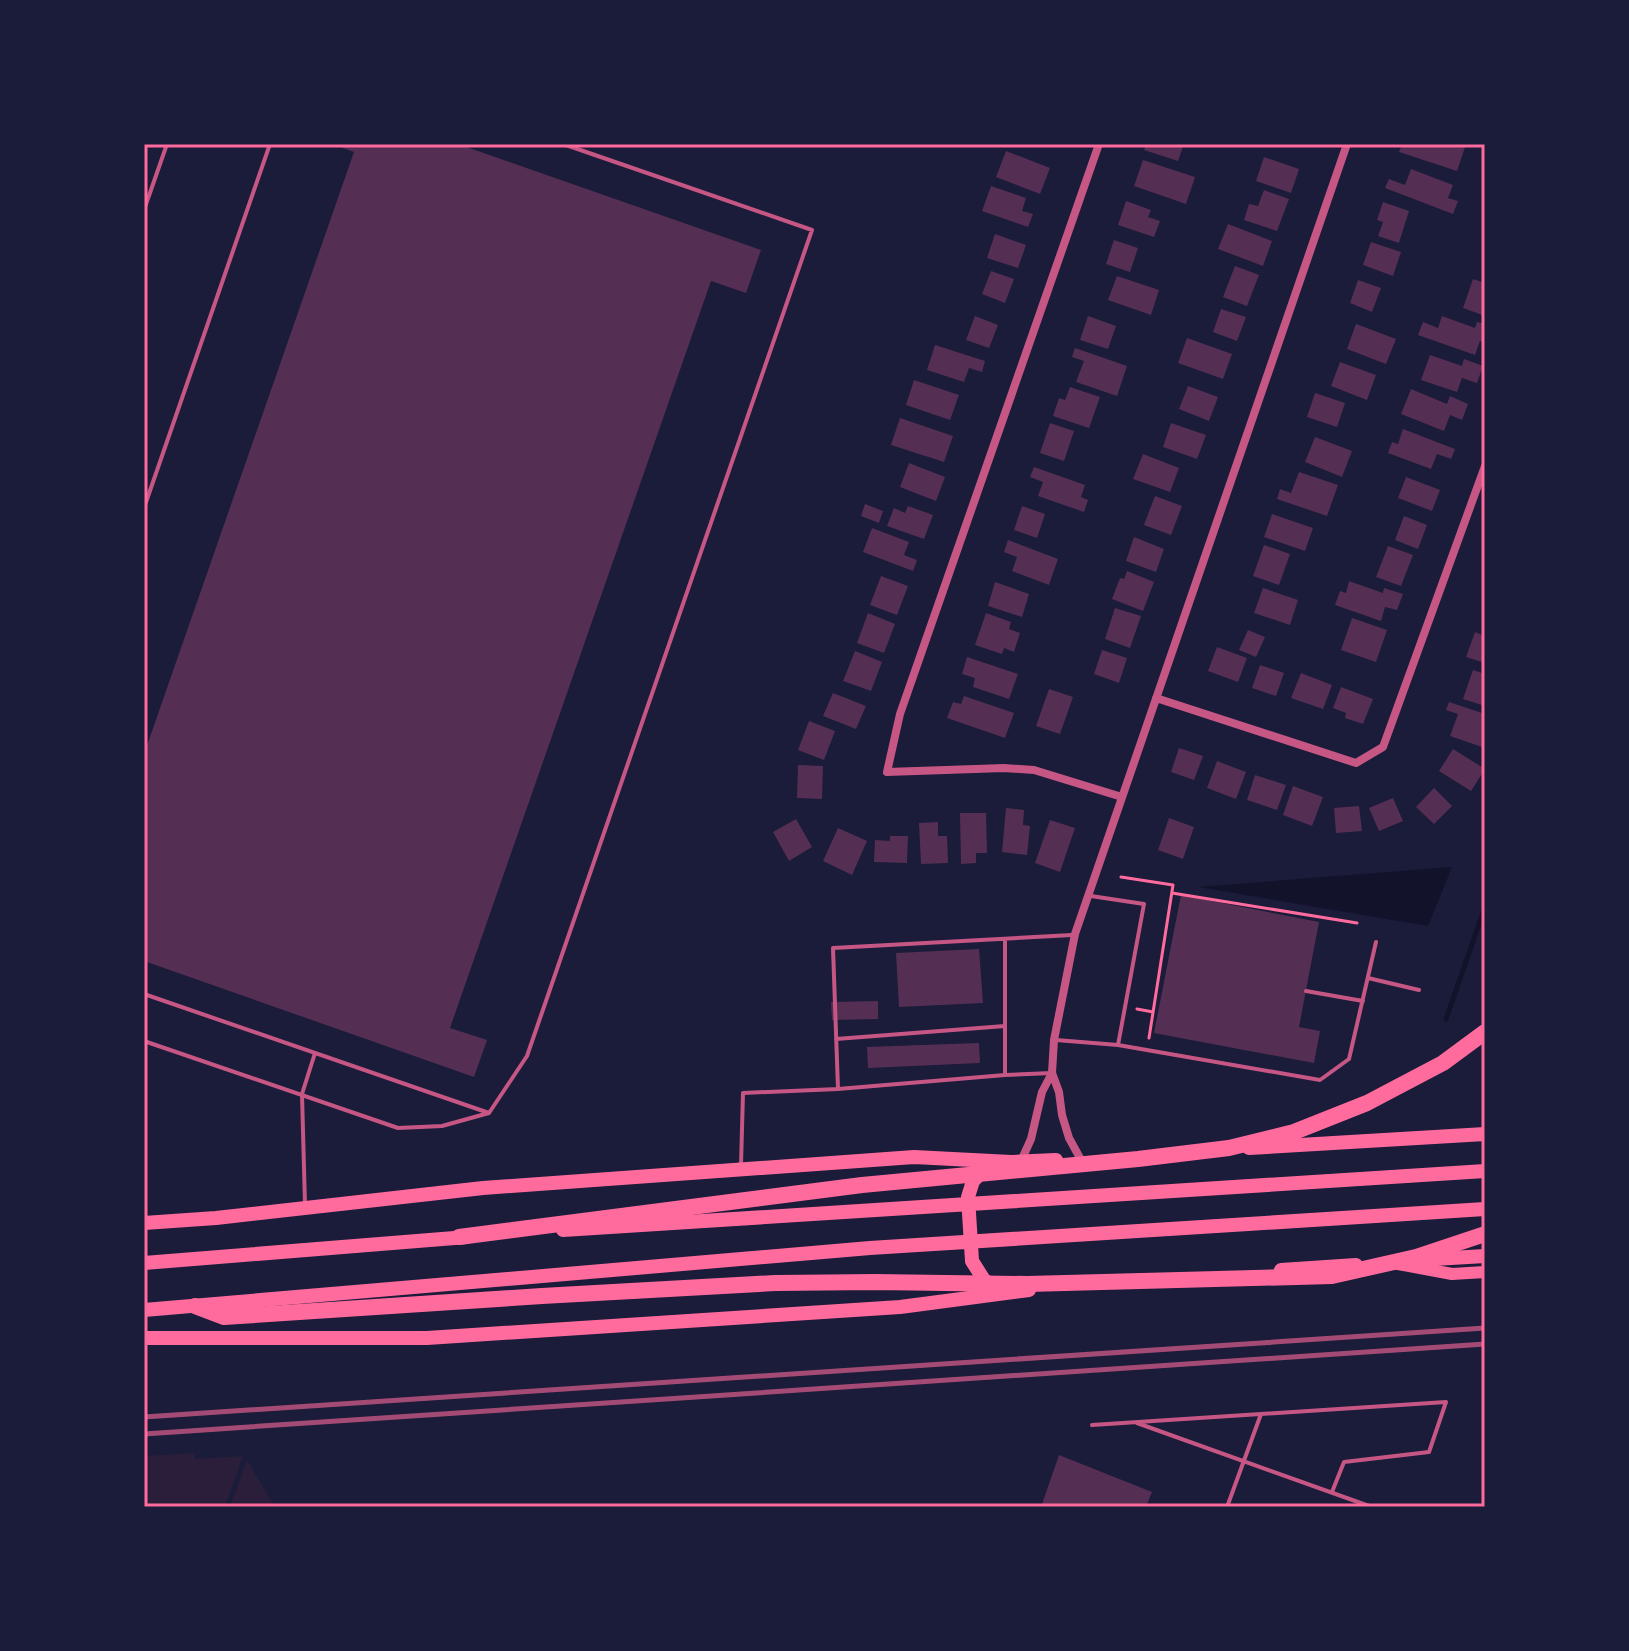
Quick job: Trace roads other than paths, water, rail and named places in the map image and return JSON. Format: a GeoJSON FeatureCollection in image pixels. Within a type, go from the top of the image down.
{"type":"FeatureCollection","features":[{"type":"Feature","properties":{"kind":"highway"},"geometry":{"type":"LineString","coordinates":[[459,1237],[862,1185],[1229,1148],[1294,1132],[1367,1103],[1443,1063],[1485,1032]]}},
{"type":"Feature","properties":{"kind":"highway"},"geometry":{"type":"LineString","coordinates":[[144,1223],[216,1218],[483,1188],[914,1157],[1016,1162],[1483,1135]]}},
{"type":"Feature","properties":{"kind":"highway"},"geometry":{"type":"LineString","coordinates":[[1016,1162],[986,1168],[973,1181],[968,1197],[972,1261],[984,1280],[998,1288],[1018,1291]]}},
{"type":"Feature","properties":{"kind":"highway"},"geometry":{"type":"LineString","coordinates":[[144,1263],[459,1237],[1485,1171]]}},
{"type":"Feature","properties":{"kind":"highway"},"geometry":{"type":"LineString","coordinates":[[144,1310],[870,1248],[1485,1209]]}},
{"type":"Feature","properties":{"kind":"highway"},"geometry":{"type":"LineString","coordinates":[[195,1306],[224,1317],[775,1283],[1027,1284],[1332,1276],[1416,1257],[1485,1234]]}},
{"type":"Feature","properties":{"kind":"highway"},"geometry":{"type":"LineString","coordinates":[[144,1338],[427,1338],[900,1307],[1056,1286],[1484,1255]]}},
{"type":"Feature","properties":{"kind":"main road"},"geometry":{"type":"LineString","coordinates":[[1391,1262],[1452,1274],[1485,1272]]}},
{"type":"Feature","properties":{"kind":"street"},"geometry":{"type":"LineString","coordinates":[[1099,144],[900,714],[887,772],[1004,768],[1034,770],[1122,797]]}},
{"type":"Feature","properties":{"kind":"street"},"geometry":{"type":"LineString","coordinates":[[1080,1158],[1069,1138],[1052,1073],[1054,1040],[1075,934],[1347,144]]}},
{"type":"Feature","properties":{"kind":"street"},"geometry":{"type":"LineString","coordinates":[[1156,698],[1356,763],[1383,747],[1485,466]]}},
{"type":"Feature","properties":{"kind":"street"},"geometry":{"type":"LineString","coordinates":[[1016,1162],[1031,1139],[1042,1092],[1052,1073]]}},
{"type":"Feature","properties":{"kind":"lane"},"geometry":{"type":"LineString","coordinates":[[144,210],[167,144]]}},
{"type":"Feature","properties":{"kind":"lane"},"geometry":{"type":"LineString","coordinates":[[144,508],[270,144]]}},
{"type":"Feature","properties":{"kind":"lane"},"geometry":{"type":"LineString","coordinates":[[144,1041],[398,1128],[442,1126],[489,1113],[527,1056],[812,230],[563,144]]}},
{"type":"Feature","properties":{"kind":"lane"},"geometry":{"type":"LineString","coordinates":[[1088,896],[1144,904],[1118,1045]]}},
{"type":"Feature","properties":{"kind":"lane"},"geometry":{"type":"LineString","coordinates":[[838,1089],[833,948],[1075,934]]}},
{"type":"Feature","properties":{"kind":"lane"},"geometry":{"type":"LineString","coordinates":[[1005,939],[1005,1075]]}},
{"type":"Feature","properties":{"kind":"lane"},"geometry":{"type":"LineString","coordinates":[[1054,1040],[1118,1045],[1320,1080],[1349,1059],[1376,942]]}},
{"type":"Feature","properties":{"kind":"lane"},"geometry":{"type":"LineString","coordinates":[[1368,978],[1419,990]]}},
{"type":"Feature","properties":{"kind":"lane"},"geometry":{"type":"LineString","coordinates":[[1306,991],[1363,1001]]}},
{"type":"Feature","properties":{"kind":"lane"},"geometry":{"type":"LineString","coordinates":[[144,994],[489,1113]]}},
{"type":"Feature","properties":{"kind":"lane"},"geometry":{"type":"LineString","coordinates":[[836,1039],[1005,1026]]}},
{"type":"Feature","properties":{"kind":"lane"},"geometry":{"type":"LineString","coordinates":[[305,1208],[302,1094],[315,1053]]}},
{"type":"Feature","properties":{"kind":"lane"},"geometry":{"type":"LineString","coordinates":[[741,1169],[743,1093],[1052,1073]]}},
{"type":"Feature","properties":{"kind":"lane"},"geometry":{"type":"LineString","coordinates":[[1092,1425],[1446,1402],[1429,1452],[1344,1462],[1332,1492]]}},
{"type":"Feature","properties":{"kind":"lane"},"geometry":{"type":"LineString","coordinates":[[1227,1507],[1261,1414]]}},
{"type":"Feature","properties":{"kind":"lane"},"geometry":{"type":"LineString","coordinates":[[1132,1422],[1372,1507]]}},
{"type":"Feature","properties":{"kind":"waterway"},"geometry":{"type":"LineString","coordinates":[[1446,1019],[1485,907]]}},
{"type":"Feature","properties":{"kind":"railway"},"geometry":{"type":"LineString","coordinates":[[144,1417],[1485,1328]]}},
{"type":"Feature","properties":{"kind":"railway"},"geometry":{"type":"LineString","coordinates":[[144,1434],[1485,1344]]}}]}
